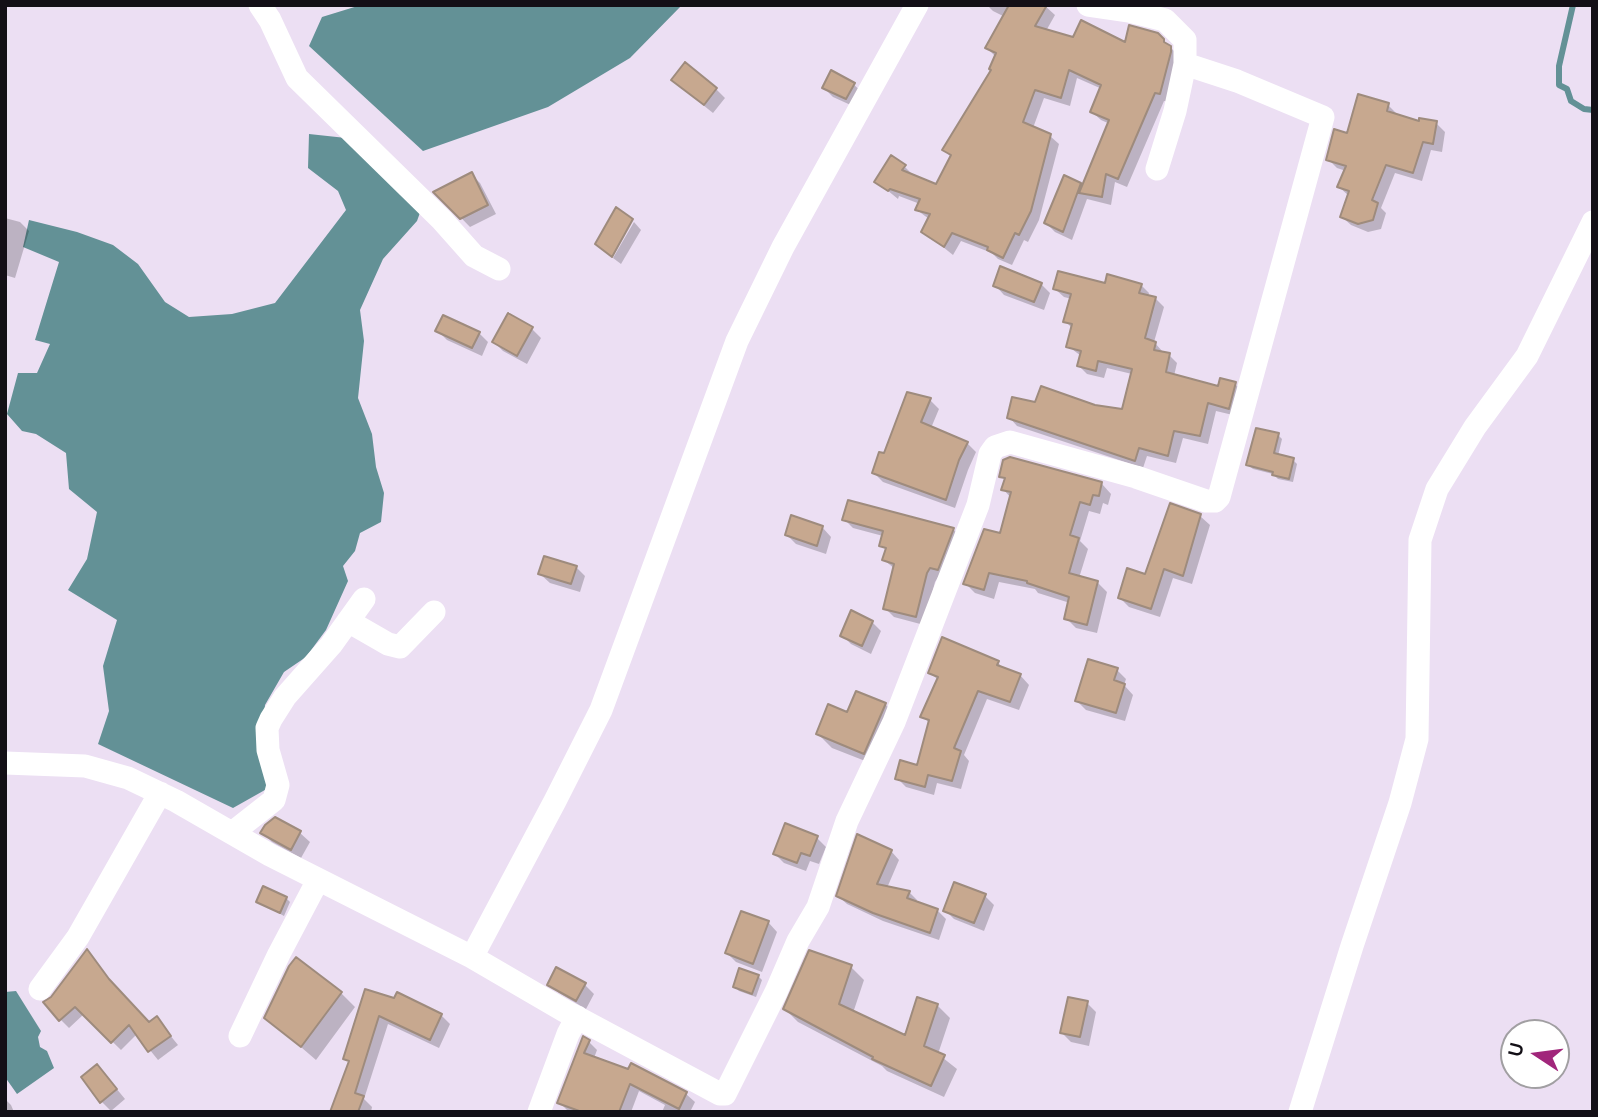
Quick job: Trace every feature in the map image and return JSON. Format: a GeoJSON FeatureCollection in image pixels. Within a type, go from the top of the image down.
{"type":"FeatureCollection","features":[{"type":"Feature","properties":{"kind":"street"},"geometry":{"type":"LineString","coordinates":[[260,5],[298,78],[442,220],[474,256],[499,269]]}},
{"type":"Feature","properties":{"kind":"street"},"geometry":{"type":"LineString","coordinates":[[472,957],[601,710],[737,341],[783,247],[917,5]]}},
{"type":"Feature","properties":{"kind":"street"},"geometry":{"type":"LineString","coordinates":[[1088,5],[1164,20],[1185,40],[1185,64],[1175,111],[1157,169]]}},
{"type":"Feature","properties":{"kind":"street"},"geometry":{"type":"LineString","coordinates":[[5,763],[85,766],[128,778],[160,793],[246,823],[318,880],[472,957],[720,1094],[725,1094],[798,941],[818,907],[847,821],[894,722],[978,505],[990,454],[995,447],[1010,442],[1136,477],[1206,501],[1215,501],[1219,497],[1323,117],[1237,81],[1185,64]]}},
{"type":"Feature","properties":{"kind":"street"},"geometry":{"type":"LineString","coordinates":[[1300,1112],[1399,803],[1417,738],[1420,540],[1437,489],[1475,427],[1527,356],[1593,222]]}},
{"type":"Feature","properties":{"kind":"street"},"geometry":{"type":"LineString","coordinates":[[246,823],[274,800],[278,785],[268,750],[267,728],[271,719],[364,599]]}},
{"type":"Feature","properties":{"kind":"street"},"geometry":{"type":"LineString","coordinates":[[348,621],[387,644],[400,647],[435,612]]}},
{"type":"Feature","properties":{"kind":"street"},"geometry":{"type":"LineString","coordinates":[[40,989],[78,937],[160,793]]}},
{"type":"Feature","properties":{"kind":"street"},"geometry":{"type":"LineString","coordinates":[[240,1036],[318,880]]}},
{"type":"Feature","properties":{"kind":"street"},"geometry":{"type":"LineString","coordinates":[[539,1112],[568,1034],[578,1017]]}},
{"type":"Feature","properties":{"kind":"shaded area"},"geometry":{"type":"Polygon","coordinates":[[[361,5],[682,5],[630,58],[548,107],[423,151],[309,46],[322,17],[361,5]]]}},
{"type":"Feature","properties":{"kind":"shaded area"},"geometry":{"type":"Polygon","coordinates":[[[309,134],[346,138],[422,207],[417,221],[383,259],[360,310],[364,341],[358,398],[372,434],[376,467],[384,493],[381,522],[360,533],[355,551],[343,566],[348,581],[326,630],[306,657],[284,672],[265,705],[262,741],[272,786],[233,808],[98,744],[109,711],[103,666],[117,620],[68,590],[87,559],[97,512],[69,489],[66,453],[36,434],[22,431],[7,414],[18,373],[37,373],[50,344],[35,340],[59,262],[23,247],[29,220],[77,232],[113,245],[138,264],[165,302],[189,317],[232,314],[275,303],[346,210],[338,191],[308,168],[309,134]]]}},
{"type":"Feature","properties":{"kind":"shaded area"},"geometry":{"type":"Polygon","coordinates":[[[16,991],[41,1031],[38,1037],[40,1047],[47,1051],[54,1068],[17,1094],[5,1077],[5,992],[16,991]]]}},
{"type":"Feature","properties":{"kind":"building"},"geometry":{"type":"Polygon","coordinates":[[[1009,5],[1047,5],[1035,26],[1073,37],[1081,20],[1125,42],[1129,25],[1158,33],[1164,42],[1171,46],[1171,52],[1160,94],[1155,93],[1118,179],[1106,174],[1102,197],[1079,193],[1109,120],[1090,112],[1101,85],[1069,70],[1061,98],[1035,90],[1023,122],[1051,134],[1031,211],[1019,235],[1015,233],[1003,258],[987,250],[988,247],[952,233],[944,247],[921,232],[930,214],[915,210],[920,199],[890,189],[888,191],[874,182],[891,155],[906,165],[902,170],[936,184],[951,155],[942,150],[991,70],[989,69],[996,53],[985,48],[1009,5]]]}},
{"type":"Feature","properties":{"kind":"building"},"geometry":{"type":"Polygon","coordinates":[[[685,62],[717,88],[704,105],[671,80],[685,62]]]}},
{"type":"Feature","properties":{"kind":"building"},"geometry":{"type":"Polygon","coordinates":[[[831,70],[855,83],[846,99],[822,88],[831,70]]]}},
{"type":"Feature","properties":{"kind":"building"},"geometry":{"type":"Polygon","coordinates":[[[1358,94],[1389,103],[1387,111],[1419,121],[1419,118],[1437,121],[1433,144],[1423,142],[1413,173],[1386,165],[1372,200],[1378,203],[1373,220],[1358,224],[1340,217],[1349,191],[1337,187],[1346,166],[1326,160],[1334,129],[1347,133],[1358,94]]]}},
{"type":"Feature","properties":{"kind":"building"},"geometry":{"type":"Polygon","coordinates":[[[472,172],[488,205],[460,219],[433,192],[472,172]]]}},
{"type":"Feature","properties":{"kind":"building"},"geometry":{"type":"Polygon","coordinates":[[[1064,175],[1081,183],[1063,232],[1044,223],[1064,175]]]}},
{"type":"Feature","properties":{"kind":"building"},"geometry":{"type":"Polygon","coordinates":[[[616,207],[633,219],[612,257],[595,244],[616,207]]]}},
{"type":"Feature","properties":{"kind":"building"},"geometry":{"type":"Polygon","coordinates":[[[1000,266],[1042,283],[1034,302],[993,286],[1000,266]]]}},
{"type":"Feature","properties":{"kind":"building"},"geometry":{"type":"Polygon","coordinates":[[[1058,271],[1105,283],[1107,274],[1142,284],[1139,293],[1156,297],[1145,338],[1156,342],[1154,350],[1170,353],[1166,372],[1218,386],[1220,378],[1236,382],[1229,409],[1208,403],[1200,436],[1174,431],[1168,456],[1139,448],[1135,461],[1007,418],[1012,397],[1035,402],[1041,386],[1095,405],[1122,409],[1132,369],[1098,361],[1096,371],[1077,366],[1081,351],[1066,347],[1072,324],[1063,322],[1071,294],[1053,289],[1058,271]]]}},
{"type":"Feature","properties":{"kind":"building"},"geometry":{"type":"Polygon","coordinates":[[[508,313],[533,327],[517,356],[492,342],[508,313]]]}},
{"type":"Feature","properties":{"kind":"building"},"geometry":{"type":"Polygon","coordinates":[[[443,315],[480,332],[472,348],[435,331],[443,315]]]}},
{"type":"Feature","properties":{"kind":"building"},"geometry":{"type":"Polygon","coordinates":[[[907,392],[931,398],[921,422],[968,442],[946,500],[872,473],[879,452],[884,453],[907,392]]]}},
{"type":"Feature","properties":{"kind":"building"},"geometry":{"type":"Polygon","coordinates":[[[1256,428],[1279,433],[1274,453],[1294,458],[1289,479],[1246,465],[1256,428]]]}},
{"type":"Feature","properties":{"kind":"building"},"geometry":{"type":"Polygon","coordinates":[[[1010,457],[1102,482],[1099,496],[1093,495],[1090,505],[1080,502],[1070,535],[1079,538],[1069,573],[1098,581],[1087,625],[1064,619],[1069,597],[1027,581],[989,573],[984,590],[963,584],[984,529],[1000,533],[1011,492],[1001,490],[1005,478],[999,477],[1003,460],[1010,457]]]}},
{"type":"Feature","properties":{"kind":"building"},"geometry":{"type":"Polygon","coordinates":[[[848,500],[954,528],[938,570],[930,568],[927,573],[916,617],[883,609],[894,564],[882,560],[886,548],[879,546],[883,531],[842,520],[848,500]]]}},
{"type":"Feature","properties":{"kind":"building"},"geometry":{"type":"Polygon","coordinates":[[[1170,503],[1201,514],[1183,576],[1164,569],[1151,609],[1118,598],[1127,568],[1145,574],[1170,503]]]}},
{"type":"Feature","properties":{"kind":"building"},"geometry":{"type":"Polygon","coordinates":[[[791,515],[823,526],[817,546],[785,535],[791,515]]]}},
{"type":"Feature","properties":{"kind":"building"},"geometry":{"type":"Polygon","coordinates":[[[544,556],[577,566],[571,584],[538,574],[544,556]]]}},
{"type":"Feature","properties":{"kind":"building"},"geometry":{"type":"Polygon","coordinates":[[[851,610],[873,621],[862,646],[840,636],[851,610]]]}},
{"type":"Feature","properties":{"kind":"building"},"geometry":{"type":"Polygon","coordinates":[[[942,637],[999,661],[997,665],[1021,674],[1010,702],[978,691],[954,748],[961,751],[952,781],[928,775],[925,787],[895,779],[900,760],[917,765],[929,720],[920,717],[938,677],[928,673],[942,637]]]}},
{"type":"Feature","properties":{"kind":"building"},"geometry":{"type":"Polygon","coordinates":[[[1088,659],[1118,668],[1114,680],[1125,684],[1116,713],[1075,701],[1088,659]]]}},
{"type":"Feature","properties":{"kind":"building"},"geometry":{"type":"Polygon","coordinates":[[[856,691],[886,703],[864,754],[816,734],[828,704],[847,712],[856,691]]]}},
{"type":"Feature","properties":{"kind":"building"},"geometry":{"type":"Polygon","coordinates":[[[275,817],[301,831],[291,850],[260,833],[275,817]]]}},
{"type":"Feature","properties":{"kind":"building"},"geometry":{"type":"Polygon","coordinates":[[[785,823],[818,836],[810,856],[801,853],[797,863],[773,854],[785,823]]]}},
{"type":"Feature","properties":{"kind":"building"},"geometry":{"type":"Polygon","coordinates":[[[857,834],[892,850],[877,884],[910,891],[907,898],[938,909],[930,933],[873,913],[836,896],[857,834]]]}},
{"type":"Feature","properties":{"kind":"building"},"geometry":{"type":"Polygon","coordinates":[[[954,882],[986,894],[974,923],[943,911],[954,882]]]}},
{"type":"Feature","properties":{"kind":"building"},"geometry":{"type":"Polygon","coordinates":[[[263,886],[287,897],[280,913],[256,902],[263,886]]]}},
{"type":"Feature","properties":{"kind":"building"},"geometry":{"type":"Polygon","coordinates":[[[741,911],[769,921],[753,964],[725,953],[741,911]]]}},
{"type":"Feature","properties":{"kind":"building"},"geometry":{"type":"Polygon","coordinates":[[[87,949],[109,979],[149,1022],[157,1016],[171,1036],[148,1052],[129,1025],[111,1043],[75,1007],[59,1021],[43,1002],[51,997],[87,949]]]}},
{"type":"Feature","properties":{"kind":"building"},"geometry":{"type":"Polygon","coordinates":[[[809,950],[852,965],[839,1004],[905,1035],[917,997],[938,1004],[924,1046],[945,1055],[931,1086],[872,1059],[873,1057],[783,1009],[809,950]]]}},
{"type":"Feature","properties":{"kind":"building"},"geometry":{"type":"Polygon","coordinates":[[[296,957],[342,992],[301,1047],[264,1018],[296,957]]]}},
{"type":"Feature","properties":{"kind":"building"},"geometry":{"type":"Polygon","coordinates":[[[556,967],[586,983],[576,1001],[547,985],[556,967]]]}},
{"type":"Feature","properties":{"kind":"building"},"geometry":{"type":"Polygon","coordinates":[[[739,968],[759,975],[752,994],[733,987],[739,968]]]}},
{"type":"Feature","properties":{"kind":"building"},"geometry":{"type":"Polygon","coordinates":[[[365,989],[394,998],[397,992],[442,1014],[430,1040],[379,1016],[355,1093],[364,1096],[358,1112],[330,1112],[349,1061],[343,1059],[365,989]]]}},
{"type":"Feature","properties":{"kind":"building"},"geometry":{"type":"Polygon","coordinates":[[[1068,997],[1088,1001],[1080,1037],[1060,1033],[1068,997]]]}},
{"type":"Feature","properties":{"kind":"building"},"geometry":{"type":"Polygon","coordinates":[[[583,1036],[590,1040],[584,1053],[628,1069],[631,1063],[687,1092],[679,1109],[630,1084],[619,1112],[582,1112],[557,1103],[583,1036]]]}},
{"type":"Feature","properties":{"kind":"building"},"geometry":{"type":"Polygon","coordinates":[[[97,1064],[117,1089],[100,1103],[81,1077],[97,1064]]]}},
{"type":"Feature","properties":{"kind":"waterway"},"geometry":{"type":"LineString","coordinates":[[1573,5],[1559,66],[1559,85],[1567,89],[1571,101],[1584,109],[1593,110]]}}]}
